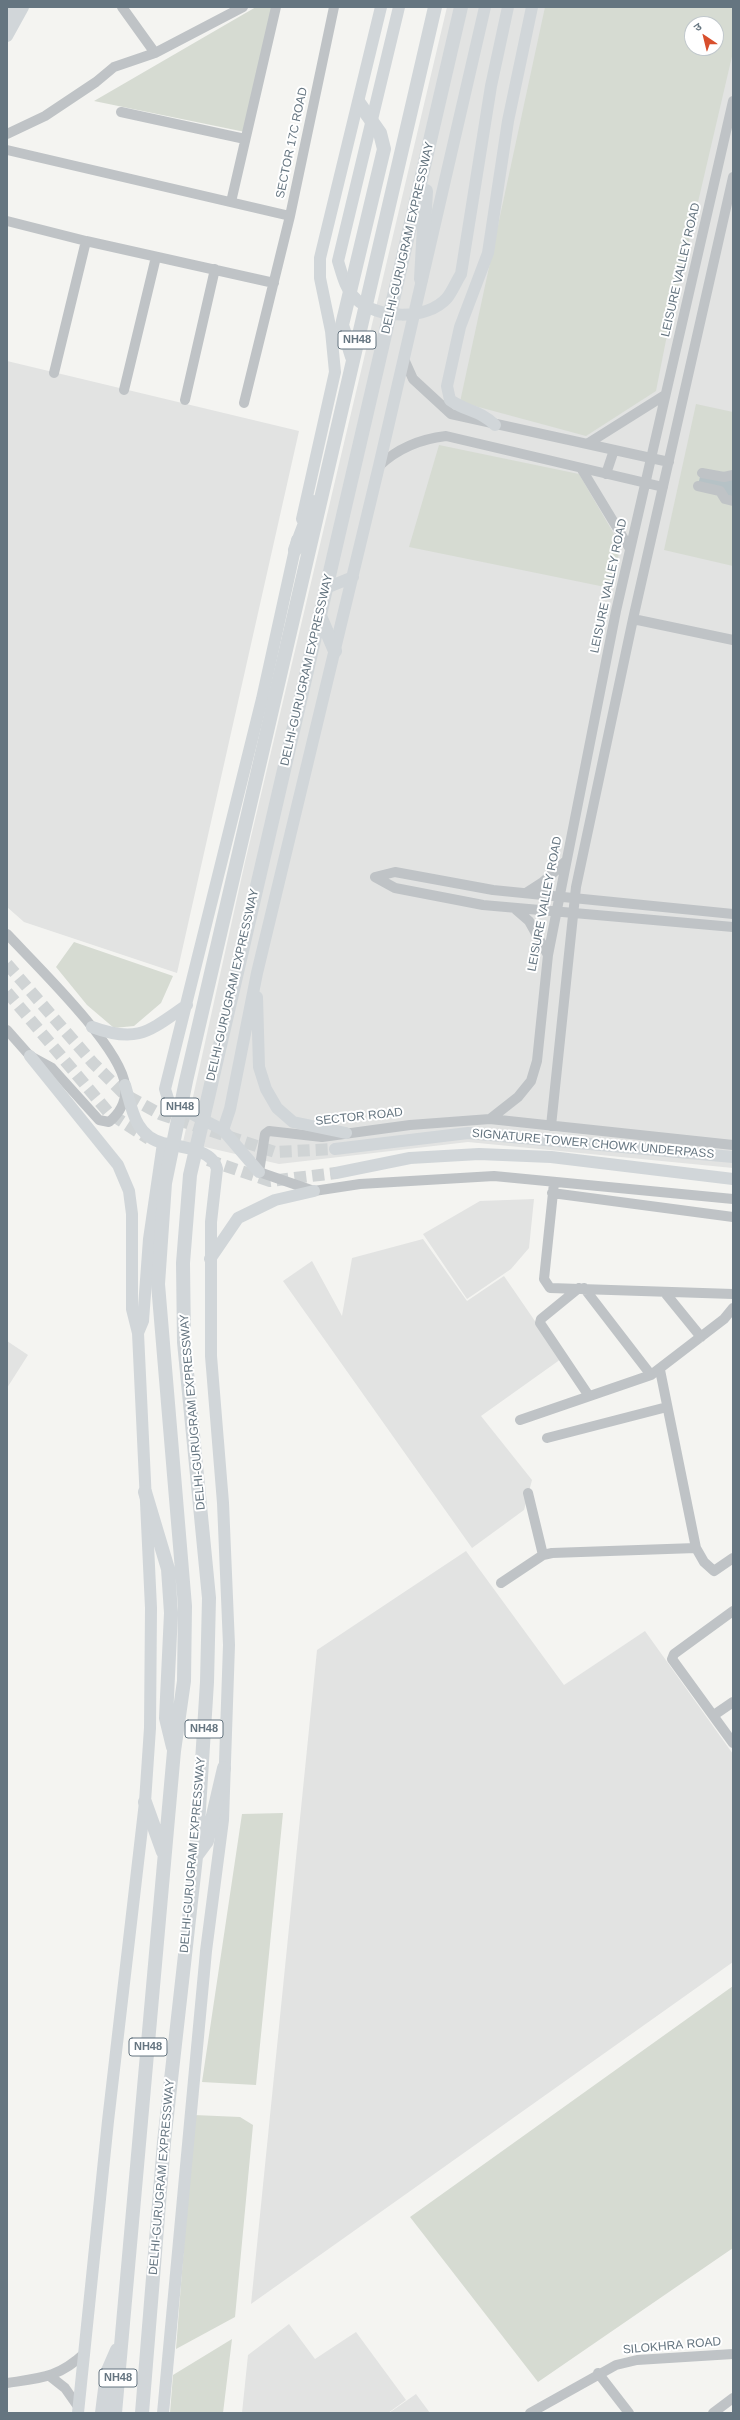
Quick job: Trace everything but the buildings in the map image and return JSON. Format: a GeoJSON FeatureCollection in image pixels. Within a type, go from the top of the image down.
{"type":"FeatureCollection","features":[{"type":"Feature","properties":{"kind":"highway","name":"DELHI-GURUGRAM EXPRESSWAY"},"geometry":{"type":"LineString","coordinates":[[115,2413],[174,1751],[184,1681],[185,1602],[158,1284],[165,1183],[186,1081],[422,57],[435,7]]}},
{"type":"Feature","properties":{"kind":"highway","name":"DELHI-GURUGRAM EXPRESSWAY"},"geometry":{"type":"LineString","coordinates":[[142,2413],[164,2142],[196,1857],[207,1682],[209,1602],[184,1342],[183,1263],[190,1175],[461,7]]}},
{"type":"Feature","properties":{"kind":"highway"},"geometry":{"type":"LineString","coordinates":[[353,359],[342,325],[384,149],[380,132],[358,103]]}},
{"type":"Feature","properties":{"kind":"highway"},"geometry":{"type":"LineString","coordinates":[[421,279],[428,154]]}},
{"type":"Feature","properties":{"kind":"highway"},"geometry":{"type":"LineString","coordinates":[[294,550],[330,458]]}},
{"type":"Feature","properties":{"kind":"highway"},"geometry":{"type":"LineString","coordinates":[[319,622],[335,651]]}},
{"type":"Feature","properties":{"kind":"highway"},"geometry":{"type":"LineString","coordinates":[[145,1492],[168,1569],[171,1608],[166,1718],[174,1751]]}},
{"type":"Feature","properties":{"kind":"highway"},"geometry":{"type":"LineString","coordinates":[[196,1857],[207,1841],[224,1768]]}},
{"type":"Feature","properties":{"kind":"highway"},"geometry":{"type":"LineString","coordinates":[[144,1802],[165,1856]]}},
{"type":"Feature","properties":{"kind":"highway"},"geometry":{"type":"LineString","coordinates":[[102,2413],[107,2373],[121,2342]]}},
{"type":"Feature","properties":{"kind":"main road"},"geometry":{"type":"LineString","coordinates":[[7,20],[14,7]]}},
{"type":"Feature","properties":{"kind":"main road"},"geometry":{"type":"LineString","coordinates":[[7,36],[23,7]]}},
{"type":"Feature","properties":{"kind":"main road"},"geometry":{"type":"LineString","coordinates":[[259,1172],[223,1130],[169,1102],[165,1094],[262,700],[334,372],[331,331],[320,278],[320,258],[381,7]]}},
{"type":"Feature","properties":{"kind":"main road"},"geometry":{"type":"LineString","coordinates":[[399,7],[338,261],[345,283],[356,300],[381,313],[402,315],[426,312],[446,299],[461,274],[491,86],[508,7]]}},
{"type":"Feature","properties":{"kind":"main road"},"geometry":{"type":"LineString","coordinates":[[223,1130],[230,1109],[257,974],[353,577],[485,7]]}},
{"type":"Feature","properties":{"kind":"main road"},"geometry":{"type":"LineString","coordinates":[[496,425],[484,414],[462,408],[450,400],[447,386],[460,326],[488,253],[508,121],[532,7]]}},
{"type":"Feature","properties":{"kind":"main road"},"geometry":{"type":"LineString","coordinates":[[326,588],[353,577]]}},
{"type":"Feature","properties":{"kind":"main road"},"geometry":{"type":"LineString","coordinates":[[257,974],[259,1067],[266,1089],[277,1108],[293,1122],[346,1133]]}},
{"type":"Feature","properties":{"kind":"main road"},"geometry":{"type":"LineString","coordinates":[[92,1027],[114,1035],[125,1036],[144,1032],[187,1004]]}},
{"type":"Feature","properties":{"kind":"main road"},"geometry":{"type":"LineString","coordinates":[[30,1056],[118,1165],[129,1191],[132,1214],[132,1309],[138,1333],[151,1623],[150,1728],[144,1802],[79,2411]]}},
{"type":"Feature","properties":{"kind":"main road"},"geometry":{"type":"LineString","coordinates":[[125,1085],[135,1120],[144,1133],[154,1140],[207,1156],[214,1162],[217,1169],[211,1222],[210,1259],[211,1356],[223,1503],[229,1646],[223,1820],[206,1951],[162,2413]]}},
{"type":"Feature","properties":{"kind":"main road","name":"SIGNATURE TOWER CHOWK UNDERPASS"},"geometry":{"type":"LineString","coordinates":[[335,1149],[468,1133],[551,1139],[733,1157]]}},
{"type":"Feature","properties":{"kind":"main road"},"geometry":{"type":"LineString","coordinates":[[138,1333],[142,1324],[148,1239],[163,1142]]}},
{"type":"Feature","properties":{"kind":"main road","name":"SIGNATURE TOWER CHOWK UNDERPASS"},"geometry":{"type":"LineString","coordinates":[[336,1173],[410,1158],[478,1154],[551,1157],[733,1179]]}},
{"type":"Feature","properties":{"kind":"main road"},"geometry":{"type":"LineString","coordinates":[[210,1259],[238,1218],[275,1200],[314,1191]]}},
{"type":"Feature","properties":{"kind":"street"},"geometry":{"type":"LineString","coordinates":[[122,7],[155,53]]}},
{"type":"Feature","properties":{"kind":"street"},"geometry":{"type":"LineString","coordinates":[[7,134],[45,116],[96,82],[114,67],[155,53],[243,7]]}},
{"type":"Feature","properties":{"kind":"street"},"geometry":{"type":"LineString","coordinates":[[231,202],[276,7]]}},
{"type":"Feature","properties":{"kind":"street","name":"SECTOR 17C ROAD"},"geometry":{"type":"LineString","coordinates":[[244,403],[290,216],[334,7]]}},
{"type":"Feature","properties":{"kind":"street","name":"LEISURE VALLEY ROAD"},"geometry":{"type":"LineString","coordinates":[[490,1120],[518,1097],[531,1081],[537,1061],[548,955],[566,861],[630,549],[733,101]]}},
{"type":"Feature","properties":{"kind":"street"},"geometry":{"type":"LineString","coordinates":[[121,112],[245,138]]}},
{"type":"Feature","properties":{"kind":"street"},"geometry":{"type":"LineString","coordinates":[[7,150],[290,216]]}},
{"type":"Feature","properties":{"kind":"street"},"geometry":{"type":"LineString","coordinates":[[551,1126],[574,898],[633,619],[733,178]]}},
{"type":"Feature","properties":{"kind":"street"},"geometry":{"type":"LineString","coordinates":[[7,221],[86,241],[274,283]]}},
{"type":"Feature","properties":{"kind":"street"},"geometry":{"type":"LineString","coordinates":[[54,373],[86,241]]}},
{"type":"Feature","properties":{"kind":"street"},"geometry":{"type":"LineString","coordinates":[[124,390],[156,257]]}},
{"type":"Feature","properties":{"kind":"street"},"geometry":{"type":"LineString","coordinates":[[185,400],[215,269]]}},
{"type":"Feature","properties":{"kind":"street"},"geometry":{"type":"LineString","coordinates":[[404,359],[413,379],[444,410],[463,418],[669,462]]}},
{"type":"Feature","properties":{"kind":"street"},"geometry":{"type":"LineString","coordinates":[[587,444],[665,395]]}},
{"type":"Feature","properties":{"kind":"street"},"geometry":{"type":"LineString","coordinates":[[379,466],[389,457],[423,438],[446,436],[663,487]]}},
{"type":"Feature","properties":{"kind":"street"},"geometry":{"type":"LineString","coordinates":[[606,474],[614,450]]}},
{"type":"Feature","properties":{"kind":"street"},"geometry":{"type":"LineString","coordinates":[[581,468],[630,549]]}},
{"type":"Feature","properties":{"kind":"street"},"geometry":{"type":"LineString","coordinates":[[702,473],[724,477],[733,475]]}},
{"type":"Feature","properties":{"kind":"street"},"geometry":{"type":"LineString","coordinates":[[698,486],[720,490],[726,499],[733,501]]}},
{"type":"Feature","properties":{"kind":"street"},"geometry":{"type":"LineString","coordinates":[[633,619],[733,640]]}},
{"type":"Feature","properties":{"kind":"street"},"geometry":{"type":"LineString","coordinates":[[526,893],[543,882],[566,861]]}},
{"type":"Feature","properties":{"kind":"street"},"geometry":{"type":"LineString","coordinates":[[733,914],[493,890],[395,872],[375,877],[395,888],[482,905],[733,927]]}},
{"type":"Feature","properties":{"kind":"street"},"geometry":{"type":"LineString","coordinates":[[514,908],[529,921],[548,955]]}},
{"type":"Feature","properties":{"kind":"street"},"geometry":{"type":"LineString","coordinates":[[7,934],[92,1027],[118,1065],[125,1085],[123,1104],[118,1115],[109,1122],[99,1120],[52,1068],[30,1056],[7,1030]]}},
{"type":"Feature","properties":{"kind":"street","name":"SECTOR ROAD"},"geometry":{"type":"LineString","coordinates":[[259,1172],[265,1134],[268,1131],[322,1137],[410,1125],[490,1120],[733,1145]]}},
{"type":"Feature","properties":{"kind":"street"},"geometry":{"type":"LineString","coordinates":[[259,1172],[314,1191],[360,1184],[494,1176],[733,1199]]}},
{"type":"Feature","properties":{"kind":"street"},"geometry":{"type":"LineString","coordinates":[[554,1182],[544,1279],[550,1288],[582,1288],[666,1294],[733,1294]]}},
{"type":"Feature","properties":{"kind":"street"},"geometry":{"type":"LineString","coordinates":[[552,1193],[733,1217]]}},
{"type":"Feature","properties":{"kind":"street"},"geometry":{"type":"LineString","coordinates":[[582,1288],[655,1372],[667,1407],[696,1548],[704,1562],[714,1571],[733,1558]]}},
{"type":"Feature","properties":{"kind":"street"},"geometry":{"type":"LineString","coordinates":[[582,1288],[541,1319],[540,1323],[589,1396]]}},
{"type":"Feature","properties":{"kind":"street"},"geometry":{"type":"LineString","coordinates":[[666,1294],[701,1337]]}},
{"type":"Feature","properties":{"kind":"street"},"geometry":{"type":"LineString","coordinates":[[520,1420],[655,1372],[724,1319],[733,1308]]}},
{"type":"Feature","properties":{"kind":"street"},"geometry":{"type":"LineString","coordinates":[[547,1438],[667,1407]]}},
{"type":"Feature","properties":{"kind":"street"},"geometry":{"type":"LineString","coordinates":[[528,1493],[543,1555]]}},
{"type":"Feature","properties":{"kind":"street"},"geometry":{"type":"LineString","coordinates":[[501,1583],[543,1555],[562,1552],[696,1548]]}},
{"type":"Feature","properties":{"kind":"street"},"geometry":{"type":"LineString","coordinates":[[733,1611],[674,1654],[672,1659],[733,1743]]}},
{"type":"Feature","properties":{"kind":"street"},"geometry":{"type":"LineString","coordinates":[[714,1715],[733,1702]]}},
{"type":"Feature","properties":{"kind":"street"},"geometry":{"type":"LineString","coordinates":[[7,2383],[50,2377],[74,2363],[85,2353]]}},
{"type":"Feature","properties":{"kind":"street","name":"SILOKHRA ROAD"},"geometry":{"type":"LineString","coordinates":[[536,2411],[598,2373],[616,2365],[637,2360],[733,2354]]}},
{"type":"Feature","properties":{"kind":"street"},"geometry":{"type":"LineString","coordinates":[[598,2373],[629,2413]]}},
{"type":"Feature","properties":{"kind":"street"},"geometry":{"type":"LineString","coordinates":[[50,2377],[65,2388],[79,2411]]}},
{"type":"Feature","properties":{"kind":"street"},"geometry":{"type":"LineString","coordinates":[[713,2413],[733,2398]]}},
{"type":"Feature","properties":{"kind":"shaded area"},"geometry":{"type":"Polygon","coordinates":[[[256,7],[274,7],[245,132],[94,101],[256,7]]]}},
{"type":"Feature","properties":{"kind":"shaded area"},"geometry":{"type":"Polygon","coordinates":[[[447,7],[733,7],[733,1168],[468,1142],[279,1164],[183,1142],[245,862],[447,7]]]}},
{"type":"Feature","properties":{"kind":"shaded area"},"geometry":{"type":"Polygon","coordinates":[[[545,7],[733,7],[733,52],[667,335],[656,391],[586,436],[460,402],[545,7]]]}},
{"type":"Feature","properties":{"kind":"shaded area"},"geometry":{"type":"Polygon","coordinates":[[[7,361],[299,431],[177,973],[24,922],[7,907],[7,361]]]}},
{"type":"Feature","properties":{"kind":"shaded area"},"geometry":{"type":"Polygon","coordinates":[[[696,404],[733,412],[733,566],[664,550],[696,404]]]}},
{"type":"Feature","properties":{"kind":"shaded area"},"geometry":{"type":"Polygon","coordinates":[[[439,445],[579,474],[621,546],[610,588],[409,547],[439,445]]]}},
{"type":"Feature","properties":{"kind":"shaded area"},"geometry":{"type":"Polygon","coordinates":[[[701,473],[733,475],[733,501],[698,485],[701,473]]]}},
{"type":"Feature","properties":{"kind":"shaded area"},"geometry":{"type":"Polygon","coordinates":[[[74,942],[173,976],[161,1003],[134,1026],[114,1028],[87,1005],[56,967],[74,942]]]}},
{"type":"Feature","properties":{"kind":"shaded area"},"geometry":{"type":"Polygon","coordinates":[[[534,1199],[529,1248],[511,1269],[467,1299],[423,1234],[480,1201],[534,1199]]]}},
{"type":"Feature","properties":{"kind":"shaded area"},"geometry":{"type":"Polygon","coordinates":[[[423,1239],[467,1301],[504,1276],[561,1359],[481,1416],[532,1480],[524,1510],[472,1548],[283,1281],[312,1261],[342,1316],[352,1258],[423,1239]]]}},
{"type":"Feature","properties":{"kind":"shaded area"},"geometry":{"type":"Polygon","coordinates":[[[7,1341],[28,1355],[7,1388],[7,1341]]]}},
{"type":"Feature","properties":{"kind":"shaded area"},"geometry":{"type":"Polygon","coordinates":[[[466,1551],[564,1685],[645,1631],[733,1754],[733,1962],[251,2304],[317,1650],[466,1551]]]}},
{"type":"Feature","properties":{"kind":"shaded area"},"geometry":{"type":"Polygon","coordinates":[[[283,1813],[256,2085],[202,2082],[242,1814],[283,1813]]]}},
{"type":"Feature","properties":{"kind":"shaded area"},"geometry":{"type":"Polygon","coordinates":[[[733,1986],[733,2248],[538,2382],[410,2217],[733,1986]]]}},
{"type":"Feature","properties":{"kind":"shaded area"},"geometry":{"type":"Polygon","coordinates":[[[194,2115],[240,2117],[253,2125],[235,2317],[176,2349],[194,2115]]]}},
{"type":"Feature","properties":{"kind":"shaded area"},"geometry":{"type":"Polygon","coordinates":[[[289,2324],[315,2359],[356,2332],[406,2400],[388,2413],[242,2413],[248,2355],[289,2324]]]}},
{"type":"Feature","properties":{"kind":"shaded area"},"geometry":{"type":"Polygon","coordinates":[[[232,2339],[223,2413],[170,2413],[173,2375],[232,2339]]]}},
{"type":"Feature","properties":{"kind":"shaded area"},"geometry":{"type":"Polygon","coordinates":[[[416,2394],[430,2413],[389,2413],[416,2394]]]}},
{"type":"Feature","properties":{"kind":"tunnel"},"geometry":{"type":"LineString","coordinates":[[7,964],[93,1063],[124,1094],[160,1114],[275,1152],[335,1149]]}},
{"type":"Feature","properties":{"kind":"tunnel"},"geometry":{"type":"LineString","coordinates":[[7,992],[109,1113],[149,1139]]}},
{"type":"Feature","properties":{"kind":"tunnel"},"geometry":{"type":"LineString","coordinates":[[208,1160],[270,1181],[336,1173]]}}]}
